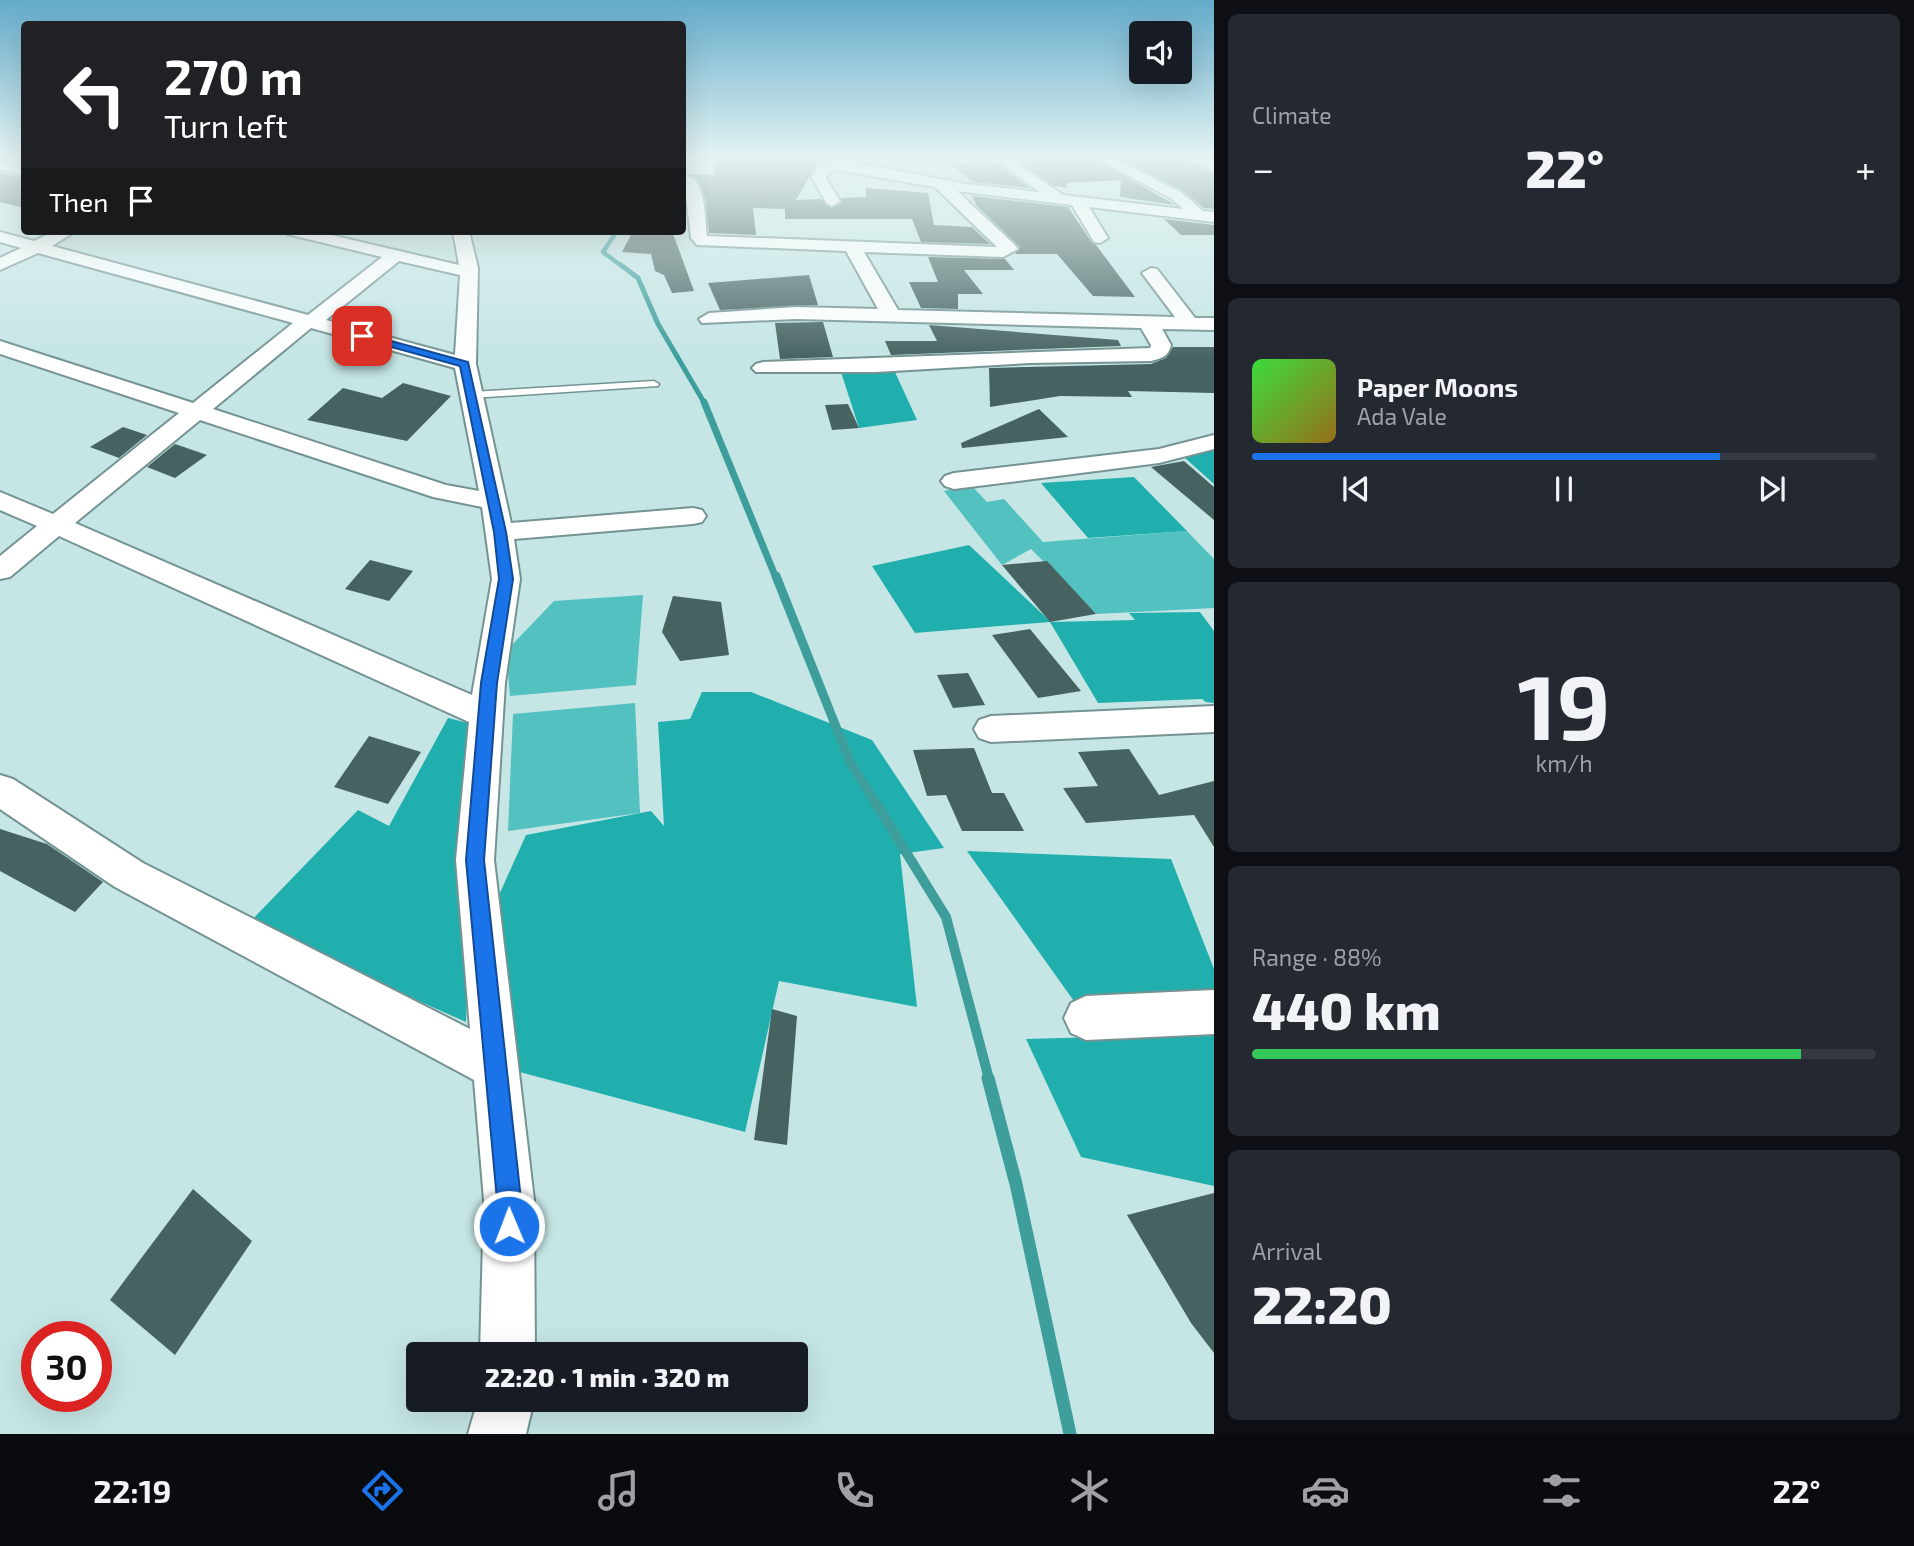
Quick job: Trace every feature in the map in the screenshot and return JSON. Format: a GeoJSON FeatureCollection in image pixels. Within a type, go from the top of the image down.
{"type":"FeatureCollection","features":[{"type":"Feature","properties":{"kind":"street"},"geometry":{"type":"LineString","coordinates":[[697,225],[699,238],[704,241],[1003,253],[1009,249],[984,225]]}},
{"type":"Feature","properties":{"kind":"street"},"geometry":{"type":"LineString","coordinates":[[1092,225],[1100,239]]}},
{"type":"Feature","properties":{"kind":"street"},"geometry":{"type":"LineString","coordinates":[[0,265],[60,235]]}},
{"type":"Feature","properties":{"kind":"street"},"geometry":{"type":"LineString","coordinates":[[310,235],[468,272]]}},
{"type":"Feature","properties":{"kind":"street"},"geometry":{"type":"LineString","coordinates":[[462,235],[468,272],[468,379],[497,516],[506,579],[489,683],[475,860],[509,1200],[508,1342]]}},
{"type":"Feature","properties":{"kind":"street"},"geometry":{"type":"LineString","coordinates":[[0,237],[309,322],[468,379]]}},
{"type":"Feature","properties":{"kind":"street"},"geometry":{"type":"LineString","coordinates":[[853,248],[891,315]]}},
{"type":"Feature","properties":{"kind":"street"},"geometry":{"type":"LineString","coordinates":[[0,570],[396,255]]}},
{"type":"Feature","properties":{"kind":"street"},"geometry":{"type":"LineString","coordinates":[[1151,273],[1189,323]]}},
{"type":"Feature","properties":{"kind":"street"},"geometry":{"type":"LineString","coordinates":[[709,319],[796,313],[1214,324]]}},
{"type":"Feature","properties":{"kind":"street"},"geometry":{"type":"LineString","coordinates":[[763,368],[876,366],[1030,356],[1151,355],[1159,352],[1161,345],[1148,322]]}},
{"type":"Feature","properties":{"kind":"street"},"geometry":{"type":"LineString","coordinates":[[0,347],[442,492],[497,516],[694,516]]}},
{"type":"Feature","properties":{"kind":"street"},"geometry":{"type":"LineString","coordinates":[[954,481],[1159,456],[1214,442]]}},
{"type":"Feature","properties":{"kind":"street"},"geometry":{"type":"LineString","coordinates":[[0,500],[487,716]]}},
{"type":"Feature","properties":{"kind":"street"},"geometry":{"type":"LineString","coordinates":[[991,729],[1214,719]]}},
{"type":"Feature","properties":{"kind":"street"},"geometry":{"type":"LineString","coordinates":[[0,790],[129,876],[496,1068]]}},
{"type":"Feature","properties":{"kind":"street"},"geometry":{"type":"LineString","coordinates":[[1086,1018],[1214,1012]]}},
{"type":"Feature","properties":{"kind":"street"},"geometry":{"type":"LineString","coordinates":[[497,1434],[503,1412]]}},
{"type":"Feature","properties":{"kind":"lane"},"geometry":{"type":"LineString","coordinates":[[468,379],[654,384]]}},
{"type":"Feature","properties":{"kind":"shaded area"},"geometry":{"type":"Polygon","coordinates":[[[894,370],[917,420],[859,428],[841,372],[894,370]]]}},
{"type":"Feature","properties":{"kind":"shaded area"},"geometry":{"type":"Polygon","coordinates":[[[1214,448],[1214,484],[1185,458],[1214,448]]]}},
{"type":"Feature","properties":{"kind":"shaded area"},"geometry":{"type":"Polygon","coordinates":[[[1134,477],[1187,531],[1088,538],[1041,483],[1134,477]]]}},
{"type":"Feature","properties":{"kind":"shaded area"},"geometry":{"type":"Polygon","coordinates":[[[971,485],[987,502],[1004,499],[1043,542],[1187,531],[1214,559],[1214,608],[1096,614],[1031,549],[1002,565],[944,491],[971,485]]]}},
{"type":"Feature","properties":{"kind":"shaded area"},"geometry":{"type":"Polygon","coordinates":[[[969,545],[1051,622],[1135,620],[1129,613],[1200,612],[1214,631],[1214,703],[1202,699],[1098,703],[1050,622],[915,633],[872,566],[969,545]]]}},
{"type":"Feature","properties":{"kind":"shaded area"},"geometry":{"type":"Polygon","coordinates":[[[643,595],[636,685],[510,696],[506,651],[554,601],[643,595]]]}},
{"type":"Feature","properties":{"kind":"shaded area"},"geometry":{"type":"Polygon","coordinates":[[[702,692],[751,692],[872,740],[944,848],[900,854],[917,1007],[779,981],[745,1132],[512,1070],[495,904],[526,835],[651,811],[664,826],[658,722],[690,719],[702,692]]]}},
{"type":"Feature","properties":{"kind":"shaded area"},"geometry":{"type":"Polygon","coordinates":[[[635,703],[640,813],[508,831],[513,714],[635,703]]]}},
{"type":"Feature","properties":{"kind":"shaded area"},"geometry":{"type":"Polygon","coordinates":[[[448,718],[476,725],[466,1022],[247,925],[358,810],[389,826],[448,718]]]}},
{"type":"Feature","properties":{"kind":"shaded area"},"geometry":{"type":"Polygon","coordinates":[[[967,851],[1171,859],[1214,969],[1214,992],[1086,1018],[967,851]]]}},
{"type":"Feature","properties":{"kind":"shaded area"},"geometry":{"type":"Polygon","coordinates":[[[1214,1034],[1214,1186],[1081,1157],[1026,1039],[1214,1034]]]}},
{"type":"Feature","properties":{"kind":"building"},"geometry":{"type":"Polygon","coordinates":[[[708,225],[755,225],[756,235],[709,233],[708,225]]]}},
{"type":"Feature","properties":{"kind":"building"},"geometry":{"type":"Polygon","coordinates":[[[914,225],[972,227],[990,244],[921,242],[914,225]]]}},
{"type":"Feature","properties":{"kind":"building"},"geometry":{"type":"Polygon","coordinates":[[[997,225],[1080,225],[1135,297],[1093,296],[1057,254],[1015,254],[1020,247],[997,225]]]}},
{"type":"Feature","properties":{"kind":"building"},"geometry":{"type":"Polygon","coordinates":[[[1170,225],[1214,225],[1214,235],[1181,235],[1170,225]]]}},
{"type":"Feature","properties":{"kind":"building"},"geometry":{"type":"Polygon","coordinates":[[[631,235],[673,235],[694,291],[672,293],[664,275],[655,271],[651,254],[622,252],[631,235]]]}},
{"type":"Feature","properties":{"kind":"building"},"geometry":{"type":"Polygon","coordinates":[[[928,257],[1005,259],[1014,270],[964,270],[983,294],[958,294],[958,309],[921,308],[909,282],[938,282],[928,257]]]}},
{"type":"Feature","properties":{"kind":"building"},"geometry":{"type":"Polygon","coordinates":[[[809,275],[818,305],[720,310],[708,283],[809,275]]]}},
{"type":"Feature","properties":{"kind":"building"},"geometry":{"type":"Polygon","coordinates":[[[823,322],[833,357],[780,359],[775,323],[823,322]]]}},
{"type":"Feature","properties":{"kind":"building"},"geometry":{"type":"Polygon","coordinates":[[[929,325],[1118,340],[1121,346],[891,355],[885,341],[937,341],[929,325]]]}},
{"type":"Feature","properties":{"kind":"building"},"geometry":{"type":"Polygon","coordinates":[[[1173,347],[1214,347],[1214,393],[1128,391],[1132,397],[1060,396],[990,407],[989,368],[1151,364],[1166,358],[1173,347]]]}},
{"type":"Feature","properties":{"kind":"building"},"geometry":{"type":"Polygon","coordinates":[[[403,383],[451,396],[407,441],[307,420],[343,388],[382,398],[403,383]]]}},
{"type":"Feature","properties":{"kind":"building"},"geometry":{"type":"Polygon","coordinates":[[[848,404],[859,428],[832,430],[825,405],[848,404]]]}},
{"type":"Feature","properties":{"kind":"building"},"geometry":{"type":"Polygon","coordinates":[[[1039,409],[1068,437],[962,448],[961,443],[1039,409]]]}},
{"type":"Feature","properties":{"kind":"building"},"geometry":{"type":"Polygon","coordinates":[[[123,427],[147,435],[119,458],[90,447],[123,427]]]}},
{"type":"Feature","properties":{"kind":"building"},"geometry":{"type":"Polygon","coordinates":[[[175,444],[207,455],[175,478],[147,467],[175,444]]]}},
{"type":"Feature","properties":{"kind":"building"},"geometry":{"type":"Polygon","coordinates":[[[1184,461],[1214,487],[1214,520],[1151,467],[1184,461]]]}},
{"type":"Feature","properties":{"kind":"building"},"geometry":{"type":"Polygon","coordinates":[[[370,560],[413,571],[389,601],[345,589],[370,560]]]}},
{"type":"Feature","properties":{"kind":"building"},"geometry":{"type":"Polygon","coordinates":[[[1047,561],[1096,614],[1050,622],[1002,565],[1047,561]]]}},
{"type":"Feature","properties":{"kind":"building"},"geometry":{"type":"Polygon","coordinates":[[[673,596],[721,602],[729,655],[680,661],[662,632],[673,596]]]}},
{"type":"Feature","properties":{"kind":"building"},"geometry":{"type":"Polygon","coordinates":[[[1030,629],[1081,691],[1038,698],[992,635],[1030,629]]]}},
{"type":"Feature","properties":{"kind":"building"},"geometry":{"type":"Polygon","coordinates":[[[968,673],[985,705],[953,708],[937,675],[968,673]]]}},
{"type":"Feature","properties":{"kind":"building"},"geometry":{"type":"Polygon","coordinates":[[[369,736],[421,752],[388,804],[334,787],[369,736]]]}},
{"type":"Feature","properties":{"kind":"building"},"geometry":{"type":"Polygon","coordinates":[[[974,748],[992,793],[1004,793],[1024,831],[962,831],[946,795],[927,796],[913,750],[974,748]]]}},
{"type":"Feature","properties":{"kind":"building"},"geometry":{"type":"Polygon","coordinates":[[[1129,749],[1159,795],[1214,781],[1214,847],[1194,815],[1086,823],[1063,788],[1098,786],[1078,752],[1129,749]]]}},
{"type":"Feature","properties":{"kind":"building"},"geometry":{"type":"Polygon","coordinates":[[[0,829],[47,844],[103,882],[75,912],[0,871],[0,829]]]}},
{"type":"Feature","properties":{"kind":"building"},"geometry":{"type":"Polygon","coordinates":[[[772,1009],[797,1016],[787,1145],[754,1140],[772,1009]]]}},
{"type":"Feature","properties":{"kind":"building"},"geometry":{"type":"Polygon","coordinates":[[[193,1189],[252,1241],[175,1355],[110,1300],[193,1189]]]}},
{"type":"Feature","properties":{"kind":"building"},"geometry":{"type":"Polygon","coordinates":[[[1214,1193],[1214,1353],[1191,1323],[1127,1215],[1214,1193]]]}},
{"type":"Feature","properties":{"kind":"waterway"},"geometry":{"type":"LineString","coordinates":[[614,235],[603,252],[623,267]]}},
{"type":"Feature","properties":{"kind":"waterway"},"geometry":{"type":"LineString","coordinates":[[621,265],[638,278],[658,324],[704,403]]}},
{"type":"Feature","properties":{"kind":"waterway"},"geometry":{"type":"LineString","coordinates":[[704,403],[776,578]]}},
{"type":"Feature","properties":{"kind":"waterway"},"geometry":{"type":"LineString","coordinates":[[776,576],[850,762],[873,799]]}},
{"type":"Feature","properties":{"kind":"waterway"},"geometry":{"type":"LineString","coordinates":[[872,797],[946,917],[989,1079]]}},
{"type":"Feature","properties":{"kind":"waterway"},"geometry":{"type":"LineString","coordinates":[[988,1078],[1016,1184],[1070,1434]]}},
{"type":"Feature","properties":{"kind":"route"},"geometry":{"type":"LineString","coordinates":[[362,336],[465,364],[500,532],[506,579],[489,683],[475,860],[509,1200],[509,1226]]}}]}
